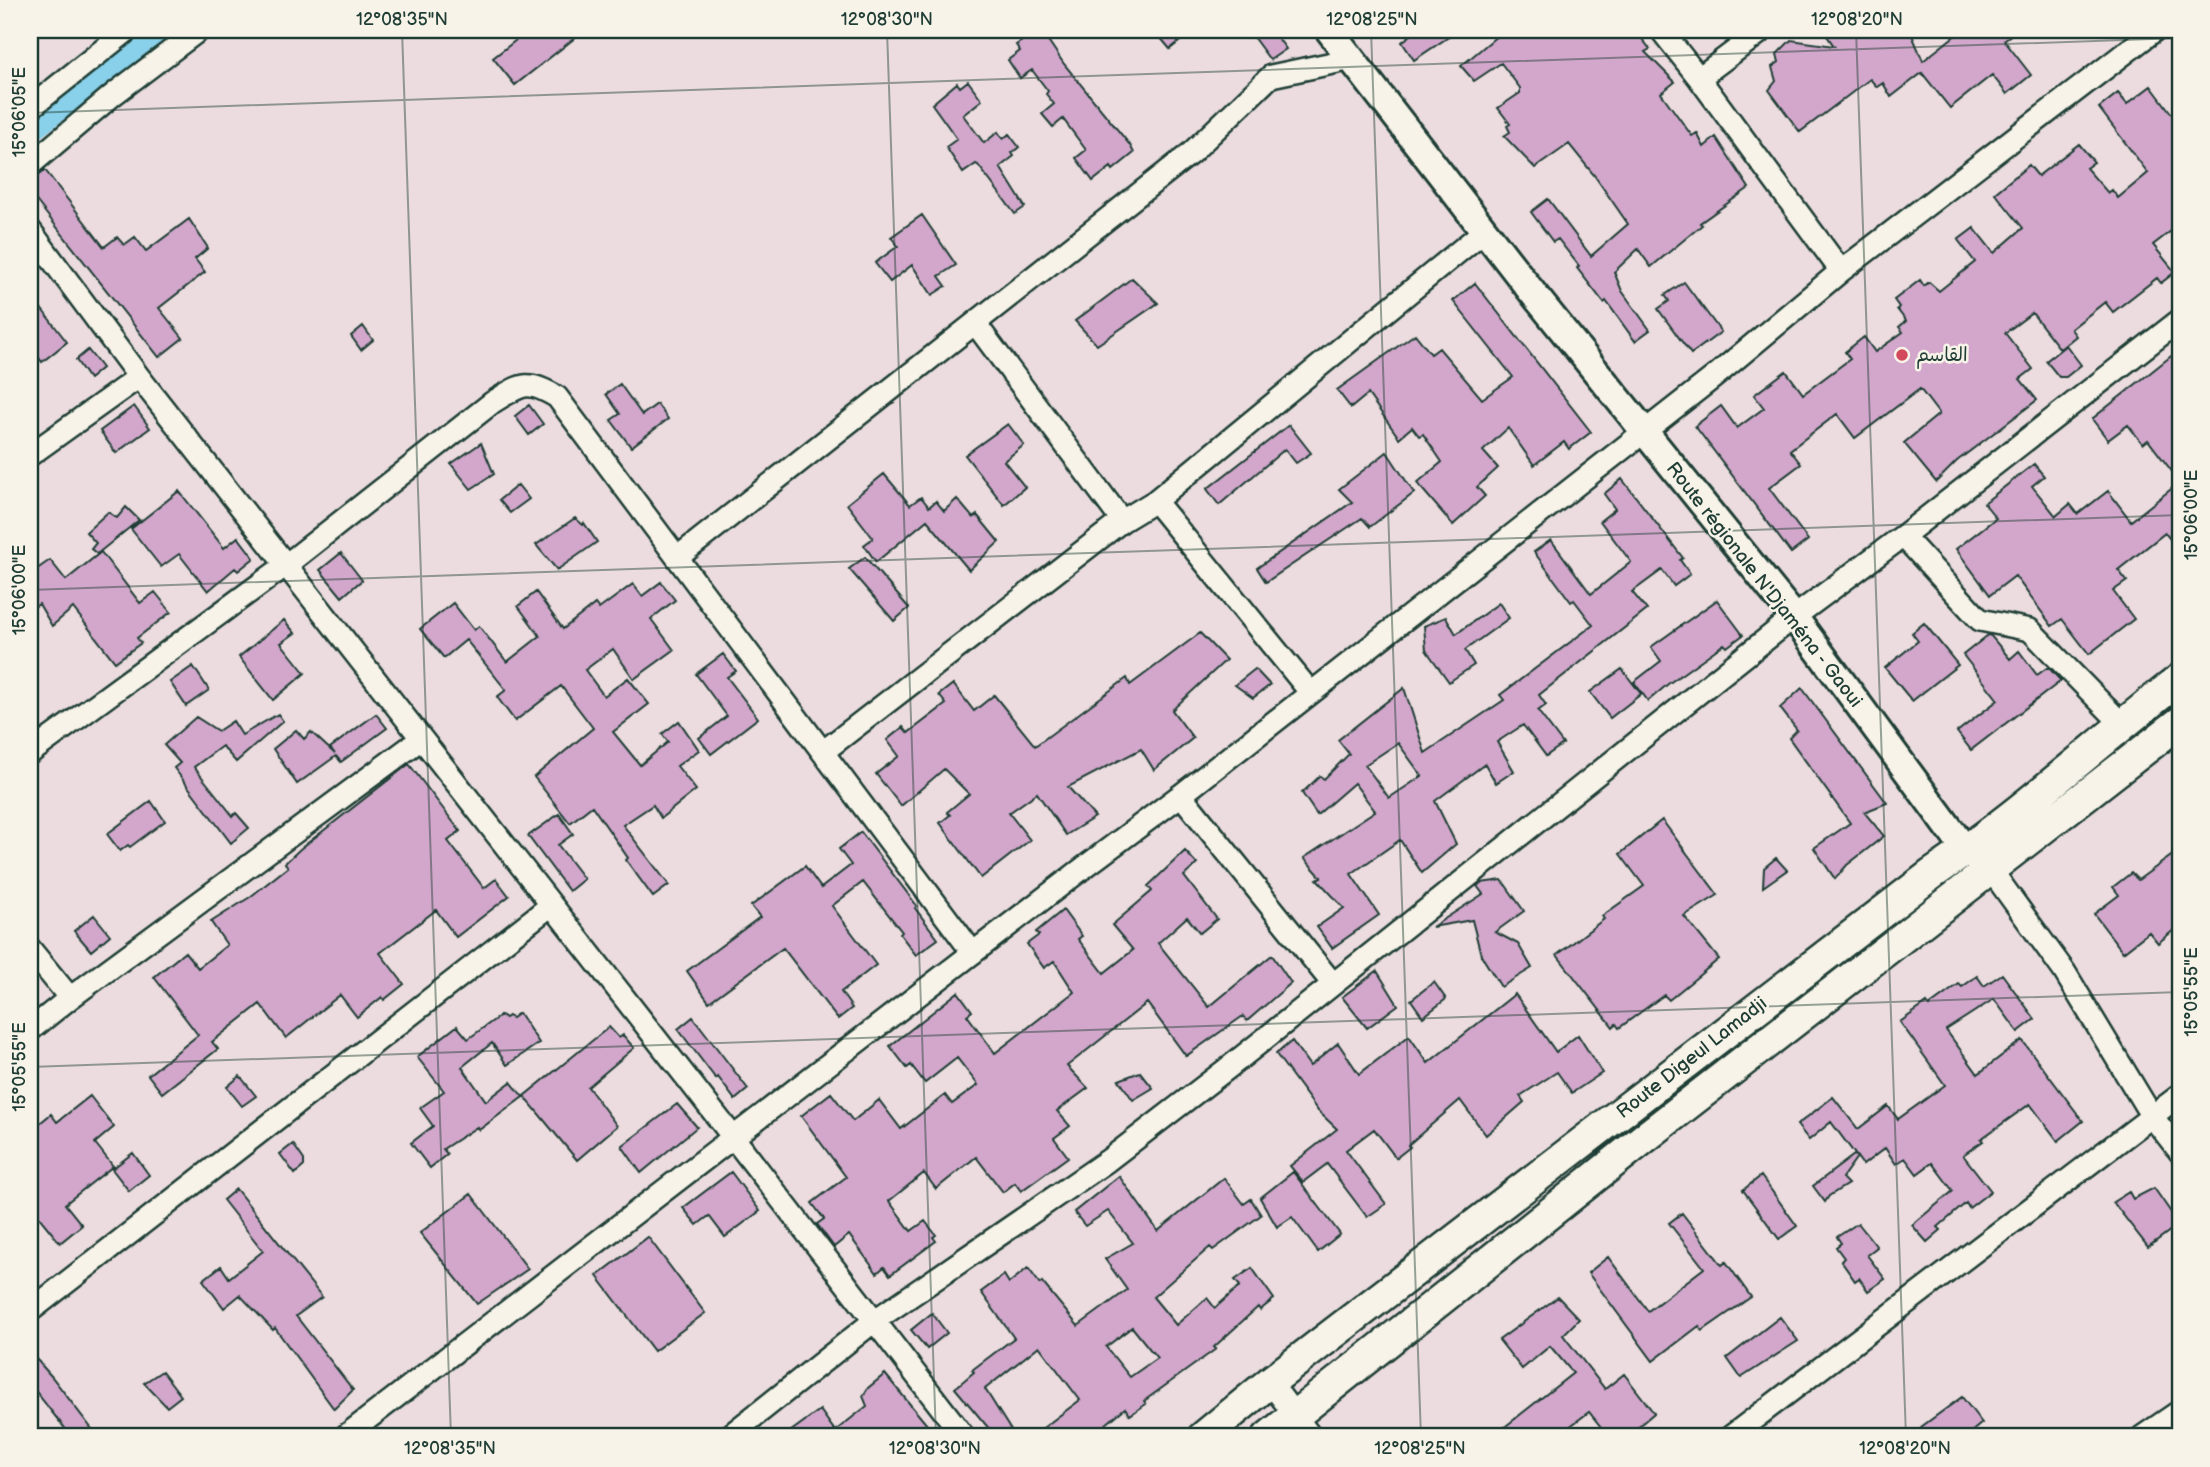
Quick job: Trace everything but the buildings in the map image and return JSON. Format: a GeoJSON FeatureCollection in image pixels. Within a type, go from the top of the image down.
{"type":"FeatureCollection","features":[{"type":"Feature","properties":{"kind":"main road","name":"Route Digeul Lamadji"},"geometry":{"type":"LineString","coordinates":[[1203,1437],[1270,1382],[1921,882],[2047,789],[2122,724],[2180,679]]}},
{"type":"Feature","properties":{"kind":"main road","name":"Route Digeul Lamadji"},"geometry":{"type":"LineString","coordinates":[[1268,1437],[1303,1426],[1892,944],[2180,722]]}},
{"type":"Feature","properties":{"kind":"street"},"geometry":{"type":"LineString","coordinates":[[30,108],[128,30]]}},
{"type":"Feature","properties":{"kind":"street"},"geometry":{"type":"LineString","coordinates":[[30,164],[114,94],[199,30]]}},
{"type":"Feature","properties":{"kind":"street","name":"Route régionale N'Djaména - Gaoui"},"geometry":{"type":"LineString","coordinates":[[1329,30],[1643,431],[1794,617],[1966,851],[1991,870],[2064,971],[2151,1115],[2180,1152]]}},
{"type":"Feature","properties":{"kind":"street"},"geometry":{"type":"LineString","coordinates":[[1661,30],[1841,271]]}},
{"type":"Feature","properties":{"kind":"street"},"geometry":{"type":"LineString","coordinates":[[1699,78],[1763,30]]}},
{"type":"Feature","properties":{"kind":"street"},"geometry":{"type":"LineString","coordinates":[[344,1437],[1181,795],[1714,377],[1841,271],[2155,30]]}},
{"type":"Feature","properties":{"kind":"street"},"geometry":{"type":"LineString","coordinates":[[678,557],[1191,153],[1271,76],[1352,59]]}},
{"type":"Feature","properties":{"kind":"street"},"geometry":{"type":"LineString","coordinates":[[30,230],[139,376],[964,1437]]}},
{"type":"Feature","properties":{"kind":"street"},"geometry":{"type":"LineString","coordinates":[[824,751],[1122,521],[1155,501],[1485,230]]}},
{"type":"Feature","properties":{"kind":"street"},"geometry":{"type":"LineString","coordinates":[[728,1437],[874,1321],[1107,1161],[1334,984],[1794,617],[1903,536],[2180,320]]}},
{"type":"Feature","properties":{"kind":"street"},"geometry":{"type":"LineString","coordinates":[[975,323],[1122,521]]}},
{"type":"Feature","properties":{"kind":"street"},"geometry":{"type":"LineString","coordinates":[[30,455],[139,376]]}},
{"type":"Feature","properties":{"kind":"street"},"geometry":{"type":"LineString","coordinates":[[30,753],[286,565],[493,402],[519,386],[539,386],[557,397],[974,953]]}},
{"type":"Feature","properties":{"kind":"street"},"geometry":{"type":"LineString","coordinates":[[1155,501],[1311,692]]}},
{"type":"Feature","properties":{"kind":"street"},"geometry":{"type":"LineString","coordinates":[[1903,536],[1980,620],[2030,630],[2122,724]]}},
{"type":"Feature","properties":{"kind":"street"},"geometry":{"type":"LineString","coordinates":[[30,1030],[421,739]]}},
{"type":"Feature","properties":{"kind":"street"},"geometry":{"type":"LineString","coordinates":[[1181,795],[1334,984]]}},
{"type":"Feature","properties":{"kind":"street"},"geometry":{"type":"LineString","coordinates":[[30,1311],[550,906]]}},
{"type":"Feature","properties":{"kind":"street"},"geometry":{"type":"LineString","coordinates":[[30,949],[70,998]]}},
{"type":"Feature","properties":{"kind":"street"},"geometry":{"type":"LineString","coordinates":[[1730,1437],[2180,1095]]}},
{"type":"Feature","properties":{"kind":"street"},"geometry":{"type":"LineString","coordinates":[[1270,1382],[1303,1426]]}},
{"type":"Feature","properties":{"kind":"street"},"geometry":{"type":"LineString","coordinates":[[2142,1437],[2180,1410]]}},
{"type":"Feature","properties":{"kind":"waterway"},"geometry":{"type":"LineString","coordinates":[[34,128],[160,30]]}},
{"type":"Feature","properties":{"kind":"waterway"},"geometry":{"type":"LineString","coordinates":[[30,131],[34,128]]}},
{"type":"Feature","properties":{"kind":"place","name":"القاسم"},"geometry":{"type":"Point","coordinates":[1902,355]}}]}
